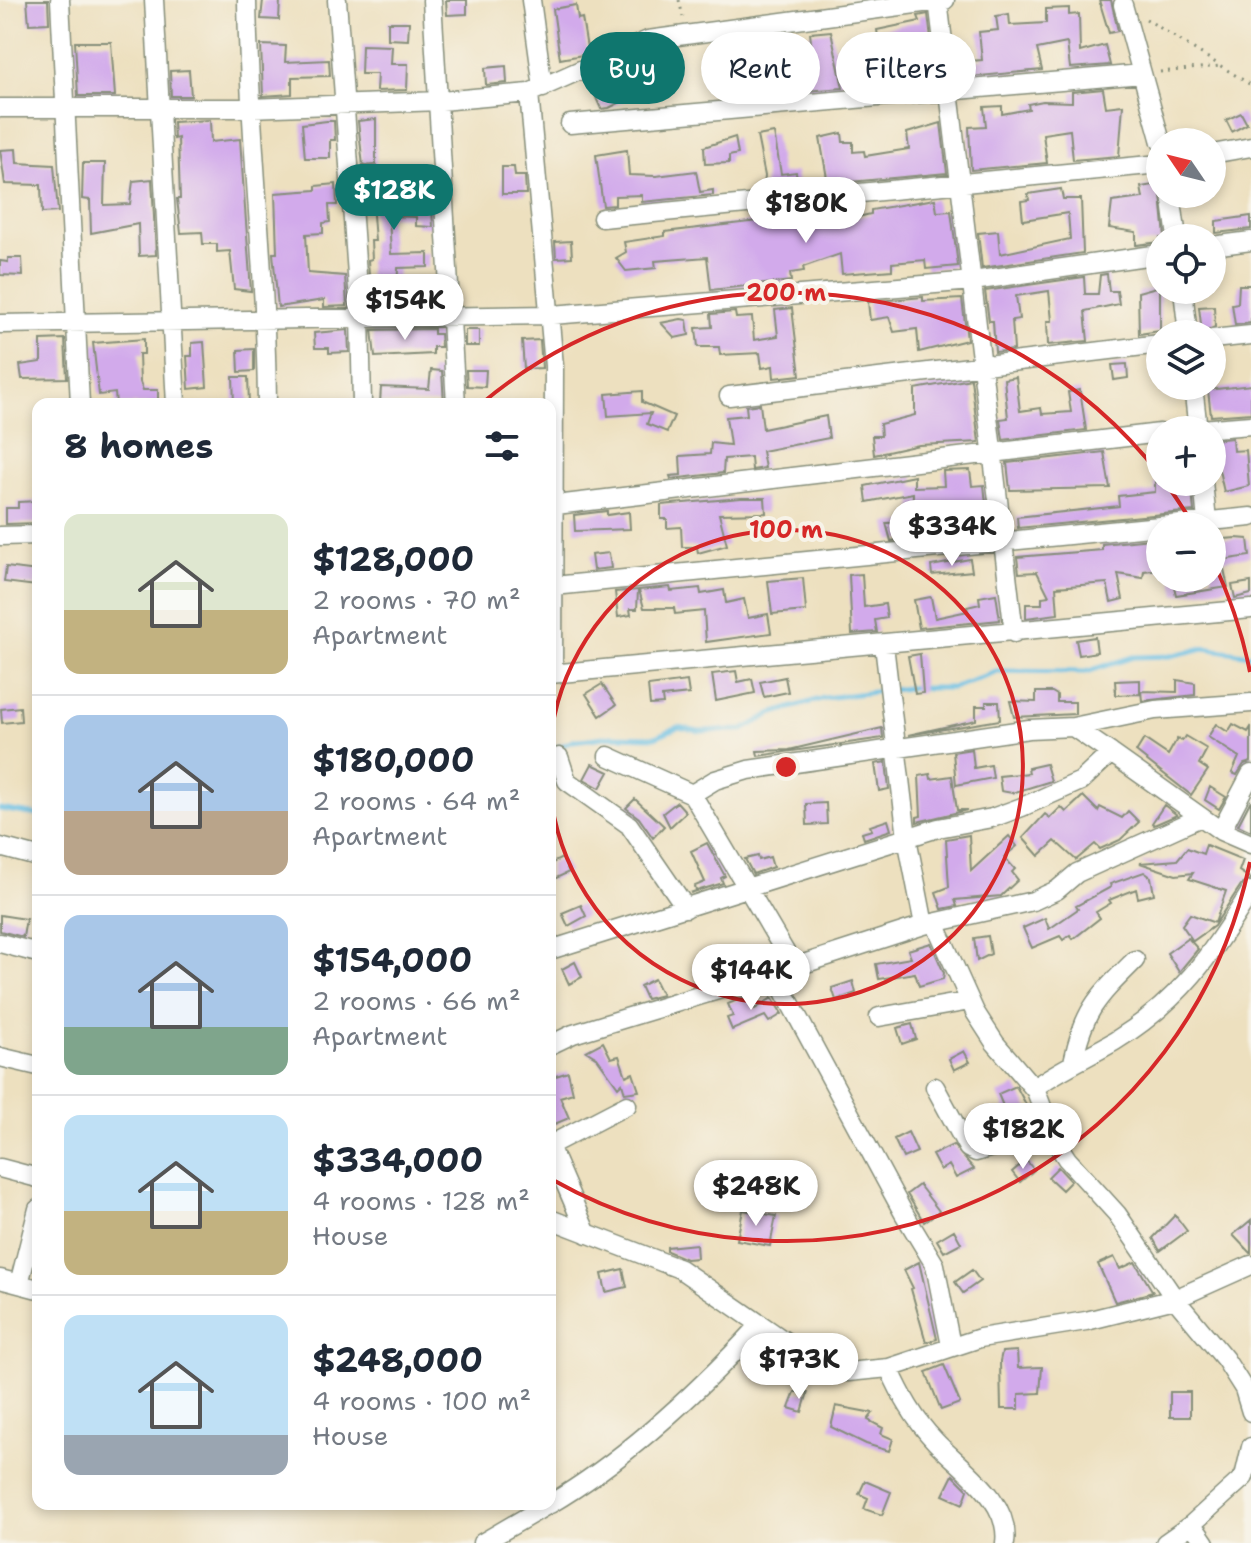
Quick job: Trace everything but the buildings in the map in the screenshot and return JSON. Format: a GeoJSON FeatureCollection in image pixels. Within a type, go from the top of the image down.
{"type":"FeatureCollection","features":[{"type":"Feature","properties":{"kind":"street"},"geometry":{"type":"LineString","coordinates":[[60,0],[80,398]]}},
{"type":"Feature","properties":{"kind":"street"},"geometry":{"type":"LineString","coordinates":[[154,0],[176,398]]}},
{"type":"Feature","properties":{"kind":"street"},"geometry":{"type":"LineString","coordinates":[[247,0],[249,108],[266,321],[267,398]]}},
{"type":"Feature","properties":{"kind":"street"},"geometry":{"type":"LineString","coordinates":[[337,0],[360,316],[362,398]]}},
{"type":"Feature","properties":{"kind":"street"},"geometry":{"type":"LineString","coordinates":[[432,0],[454,316],[456,398]]}},
{"type":"Feature","properties":{"kind":"street"},"geometry":{"type":"LineString","coordinates":[[531,0],[552,315],[554,398]]}},
{"type":"Feature","properties":{"kind":"street"},"geometry":{"type":"LineString","coordinates":[[938,0],[943,32]]}},
{"type":"Feature","properties":{"kind":"street"},"geometry":{"type":"LineString","coordinates":[[0,108],[249,108],[441,101],[536,90],[648,40],[945,0]]}},
{"type":"Feature","properties":{"kind":"street"},"geometry":{"type":"LineString","coordinates":[[1123,5],[1157,128]]}},
{"type":"Feature","properties":{"kind":"street"},"geometry":{"type":"LineString","coordinates":[[976,90],[1142,74]]}},
{"type":"Feature","properties":{"kind":"street"},"geometry":{"type":"LineString","coordinates":[[570,124],[836,102]]}},
{"type":"Feature","properties":{"kind":"street"},"geometry":{"type":"LineString","coordinates":[[952,104],[990,455],[1014,633]]}},
{"type":"Feature","properties":{"kind":"street"},"geometry":{"type":"LineString","coordinates":[[1226,151],[1251,147]]}},
{"type":"Feature","properties":{"kind":"street"},"geometry":{"type":"LineString","coordinates":[[602,218],[1146,165]]}},
{"type":"Feature","properties":{"kind":"street"},"geometry":{"type":"LineString","coordinates":[[1226,244],[1251,241]]}},
{"type":"Feature","properties":{"kind":"street"},"geometry":{"type":"LineString","coordinates":[[0,324],[552,315],[973,281],[1146,256]]}},
{"type":"Feature","properties":{"kind":"street"},"geometry":{"type":"LineString","coordinates":[[1226,338],[1251,335]]}},
{"type":"Feature","properties":{"kind":"street"},"geometry":{"type":"LineString","coordinates":[[729,396],[1146,345]]}},
{"type":"Feature","properties":{"kind":"street"},"geometry":{"type":"LineString","coordinates":[[1226,427],[1251,425]]}},
{"type":"Feature","properties":{"kind":"street"},"geometry":{"type":"LineString","coordinates":[[556,505],[1146,435]]}},
{"type":"Feature","properties":{"kind":"street"},"geometry":{"type":"LineString","coordinates":[[1226,519],[1251,517]]}},
{"type":"Feature","properties":{"kind":"street"},"geometry":{"type":"LineString","coordinates":[[556,586],[1146,527]]}},
{"type":"Feature","properties":{"kind":"street"},"geometry":{"type":"LineString","coordinates":[[0,536],[32,535]]}},
{"type":"Feature","properties":{"kind":"street"},"geometry":{"type":"LineString","coordinates":[[556,674],[1251,609]]}},
{"type":"Feature","properties":{"kind":"street"},"geometry":{"type":"LineString","coordinates":[[884,645],[907,838],[930,924],[995,1043],[1034,1088],[1050,1129],[1067,1159],[1117,1214],[1175,1299],[1225,1359],[1244,1389],[1251,1412]]}},
{"type":"Feature","properties":{"kind":"street"},"geometry":{"type":"LineString","coordinates":[[692,794],[715,780],[748,770],[895,751],[1029,729],[1073,727],[1155,710],[1251,703]]}},
{"type":"Feature","properties":{"kind":"street"},"geometry":{"type":"LineString","coordinates":[[1073,727],[1221,831],[1251,844]]}},
{"type":"Feature","properties":{"kind":"street"},"geometry":{"type":"LineString","coordinates":[[556,948],[907,838],[992,818],[1081,781],[1111,753]]}},
{"type":"Feature","properties":{"kind":"street"},"geometry":{"type":"LineString","coordinates":[[608,756],[692,794],[794,967]]}},
{"type":"Feature","properties":{"kind":"street"},"geometry":{"type":"LineString","coordinates":[[559,757],[567,781],[629,825],[686,908]]}},
{"type":"Feature","properties":{"kind":"street"},"geometry":{"type":"LineString","coordinates":[[1221,831],[1251,774]]}},
{"type":"Feature","properties":{"kind":"street"},"geometry":{"type":"LineString","coordinates":[[556,1042],[573,1034],[930,924],[1033,901],[1057,890],[1077,873],[1201,817]]}},
{"type":"Feature","properties":{"kind":"street"},"geometry":{"type":"LineString","coordinates":[[0,847],[32,855]]}},
{"type":"Feature","properties":{"kind":"street"},"geometry":{"type":"LineString","coordinates":[[1034,1088],[1073,1062],[1115,1041],[1194,977],[1251,891]]}},
{"type":"Feature","properties":{"kind":"street"},"geometry":{"type":"LineString","coordinates":[[0,943],[32,951]]}},
{"type":"Feature","properties":{"kind":"street"},"geometry":{"type":"LineString","coordinates":[[1073,1062],[1080,1025],[1096,998],[1135,960]]}},
{"type":"Feature","properties":{"kind":"street"},"geometry":{"type":"LineString","coordinates":[[774,973],[903,1212],[927,1248],[935,1265],[951,1346]]}},
{"type":"Feature","properties":{"kind":"street"},"geometry":{"type":"LineString","coordinates":[[879,1017],[970,1001]]}},
{"type":"Feature","properties":{"kind":"street"},"geometry":{"type":"LineString","coordinates":[[0,1057],[32,1065]]}},
{"type":"Feature","properties":{"kind":"street"},"geometry":{"type":"LineString","coordinates":[[935,1087],[968,1148],[976,1152],[1050,1129]]}},
{"type":"Feature","properties":{"kind":"street"},"geometry":{"type":"LineString","coordinates":[[556,1144],[627,1105]]}},
{"type":"Feature","properties":{"kind":"street"},"geometry":{"type":"LineString","coordinates":[[556,1161],[587,1234]]}},
{"type":"Feature","properties":{"kind":"street"},"geometry":{"type":"LineString","coordinates":[[0,1168],[32,1176]]}},
{"type":"Feature","properties":{"kind":"street"},"geometry":{"type":"LineString","coordinates":[[556,1221],[680,1269],[759,1326],[833,1369],[848,1372],[889,1368],[951,1346],[1008,1332],[1086,1321],[1175,1299],[1251,1265]]}},
{"type":"Feature","properties":{"kind":"street"},"geometry":{"type":"LineString","coordinates":[[19,1284],[32,1233]]}},
{"type":"Feature","properties":{"kind":"street"},"geometry":{"type":"LineString","coordinates":[[0,1279],[32,1287]]}},
{"type":"Feature","properties":{"kind":"street"},"geometry":{"type":"LineString","coordinates":[[556,1500],[617,1457],[712,1377],[759,1326]]}},
{"type":"Feature","properties":{"kind":"street"},"geometry":{"type":"LineString","coordinates":[[889,1368],[907,1406],[935,1442],[981,1481],[1009,1539]]}},
{"type":"Feature","properties":{"kind":"street"},"geometry":{"type":"LineString","coordinates":[[1165,1543],[1248,1477],[1251,1447]]}},
{"type":"Feature","properties":{"kind":"street"},"geometry":{"type":"LineString","coordinates":[[482,1543],[540,1510]]}},
{"type":"Feature","properties":{"kind":"street"},"geometry":{"type":"LineString","coordinates":[[1192,1524],[1205,1543]]}},
{"type":"Feature","properties":{"kind":"path"},"geometry":{"type":"LineString","coordinates":[[679,0],[688,33]]}},
{"type":"Feature","properties":{"kind":"path"},"geometry":{"type":"LineString","coordinates":[[1123,5],[1251,85]]}},
{"type":"Feature","properties":{"kind":"path"},"geometry":{"type":"LineString","coordinates":[[1142,74],[1220,66]]}},
{"type":"Feature","properties":{"kind":"waterway"},"geometry":{"type":"LineString","coordinates":[[556,748],[573,741],[612,736],[655,737],[678,727],[699,731],[743,730],[771,714],[824,698],[908,688],[953,688],[998,671],[1086,672],[1133,657],[1170,656],[1204,648],[1251,655]]}},
{"type":"Feature","properties":{"kind":"waterway"},"geometry":{"type":"LineString","coordinates":[[0,809],[32,814]]}}]}
